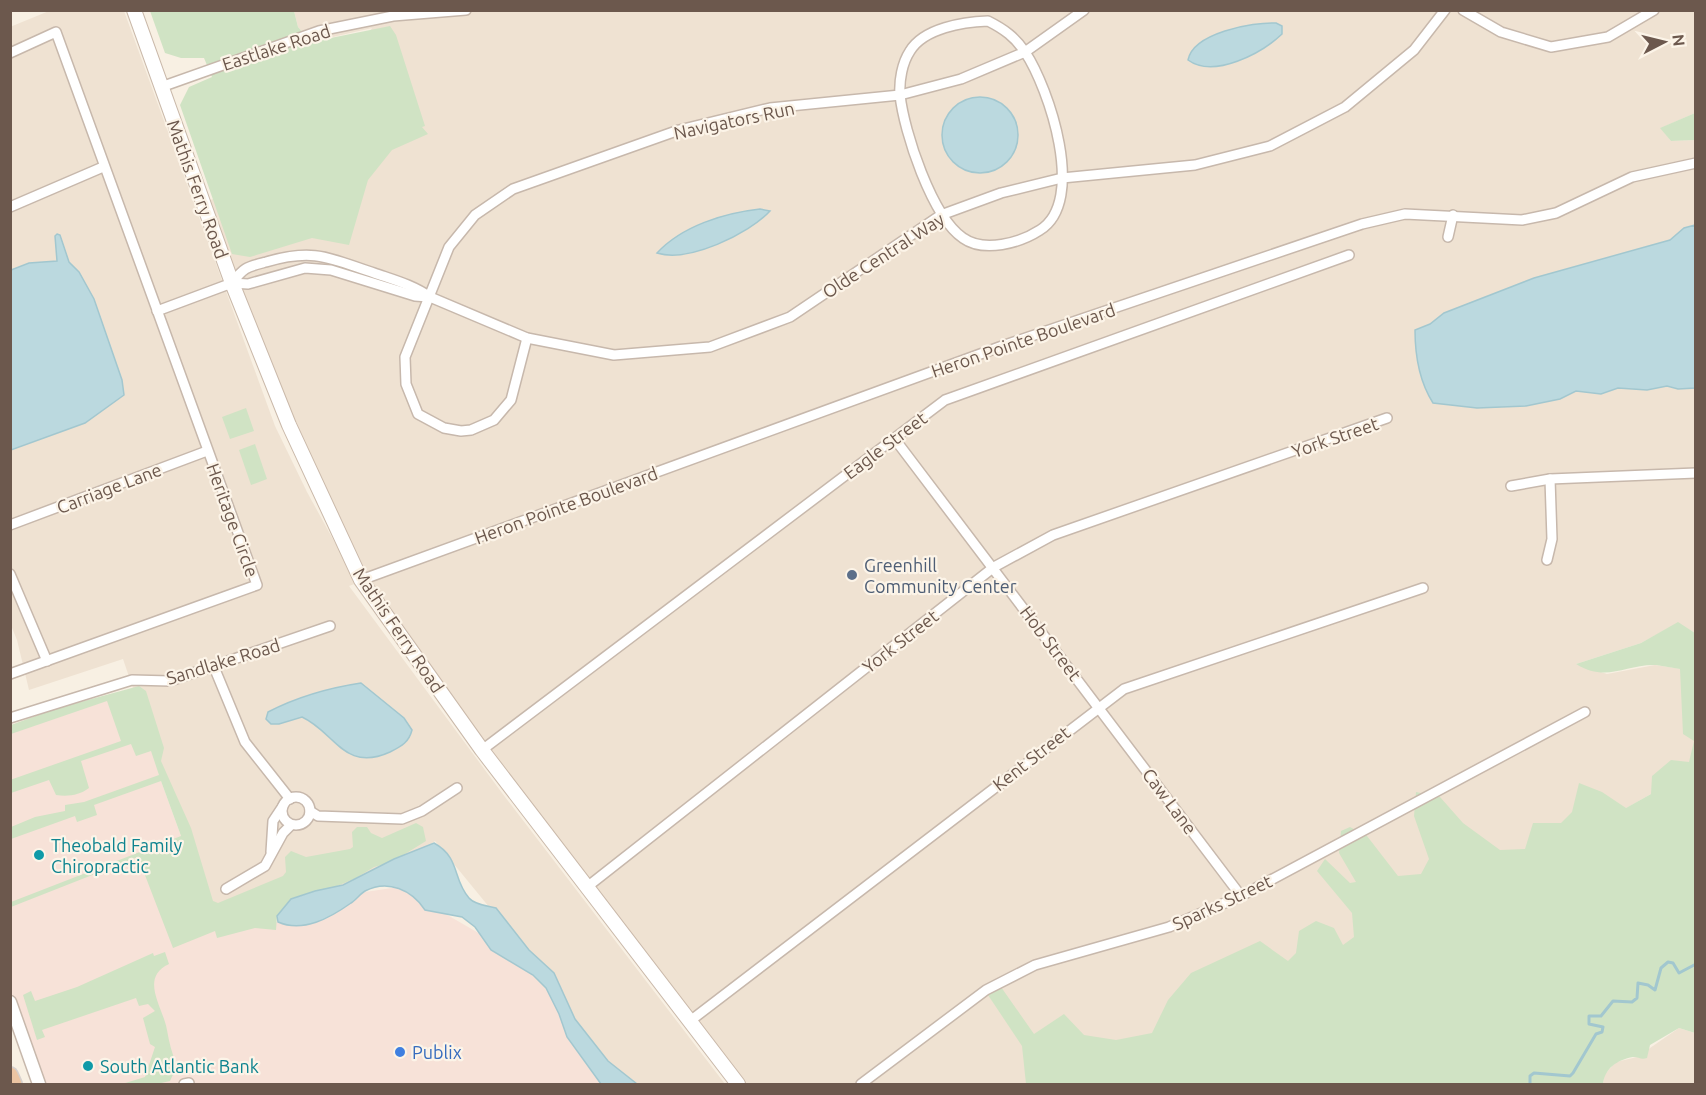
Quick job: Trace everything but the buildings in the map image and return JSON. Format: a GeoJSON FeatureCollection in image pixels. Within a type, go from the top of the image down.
{"type":"FeatureCollection","features":[{"type":"Feature","properties":{"kind":"highway"},"geometry":{"type":"LineString","coordinates":[[10,1075],[14,1084]]}},
{"type":"Feature","properties":{"kind":"main road","name":"Mathis Ferry Road"},"geometry":{"type":"LineString","coordinates":[[134,10],[232,283],[289,425],[361,580],[482,750],[738,1084]]}},
{"type":"Feature","properties":{"kind":"street","name":"Eastlake Road"},"geometry":{"type":"LineString","coordinates":[[161,87],[319,31],[392,13],[466,10]]}},
{"type":"Feature","properties":{"kind":"street","name":"Navigators Run"},"geometry":{"type":"LineString","coordinates":[[430,297],[449,247],[475,215],[513,189],[679,130],[770,108],[900,95],[961,79],[1025,52],[1084,10]]}},
{"type":"Feature","properties":{"kind":"street","name":"Olde Central Way"},"geometry":{"type":"LineString","coordinates":[[232,283],[243,268],[289,255],[308,254],[339,261],[417,288],[430,297],[527,338],[614,355],[710,347],[790,317],[941,215],[1001,193],[1062,178],[1195,165],[1270,146],[1345,107],[1413,50],[1445,10]]}},
{"type":"Feature","properties":{"kind":"street"},"geometry":{"type":"LineString","coordinates":[[1462,10],[1502,32],[1551,47],[1608,37],[1654,10]]}},
{"type":"Feature","properties":{"kind":"street"},"geometry":{"type":"LineString","coordinates":[[988,21],[1006,30],[1025,52],[1039,76],[1060,141],[1062,178],[1058,207],[1042,229],[1010,242],[983,246],[963,239],[941,215],[917,163],[900,95],[901,72],[910,50],[926,35],[967,22],[988,21]]}},
{"type":"Feature","properties":{"kind":"street","name":"Heritage Circle"},"geometry":{"type":"LineString","coordinates":[[10,53],[56,32],[103,167],[257,585],[10,674]]}},
{"type":"Feature","properties":{"kind":"street","name":"Heron Pointe Boulevard"},"geometry":{"type":"LineString","coordinates":[[361,580],[1005,345],[1362,224],[1405,214],[1522,220],[1556,213],[1632,177],[1695,163]]}},
{"type":"Feature","properties":{"kind":"street"},"geometry":{"type":"LineString","coordinates":[[10,207],[103,167]]}},
{"type":"Feature","properties":{"kind":"street"},"geometry":{"type":"LineString","coordinates":[[1448,237],[1453,215]]}},
{"type":"Feature","properties":{"kind":"street","name":"Eagle Street"},"geometry":{"type":"LineString","coordinates":[[482,750],[945,400],[1349,255]]}},
{"type":"Feature","properties":{"kind":"street","name":"Olde Central Way"},"geometry":{"type":"LineString","coordinates":[[232,283],[248,284],[305,268],[330,270],[415,296],[430,297]]}},
{"type":"Feature","properties":{"kind":"street"},"geometry":{"type":"LineString","coordinates":[[157,311],[232,283]]}},
{"type":"Feature","properties":{"kind":"street"},"geometry":{"type":"LineString","coordinates":[[430,297],[405,357],[404,371],[408,393],[418,414],[435,425],[452,430],[471,430],[494,420],[502,412],[517,384],[527,338]]}},
{"type":"Feature","properties":{"kind":"street","name":"York Street"},"geometry":{"type":"LineString","coordinates":[[587,888],[994,567],[1053,535],[1387,418]]}},
{"type":"Feature","properties":{"kind":"street","name":"Hob Street"},"geometry":{"type":"LineString","coordinates":[[894,438],[1099,706]]}},
{"type":"Feature","properties":{"kind":"street","name":"Carriage Lane"},"geometry":{"type":"LineString","coordinates":[[10,525],[207,451]]}},
{"type":"Feature","properties":{"kind":"street"},"geometry":{"type":"LineString","coordinates":[[1511,486],[1550,479],[1695,474]]}},
{"type":"Feature","properties":{"kind":"street"},"geometry":{"type":"LineString","coordinates":[[1546,560],[1552,538],[1550,479]]}},
{"type":"Feature","properties":{"kind":"street"},"geometry":{"type":"LineString","coordinates":[[10,574],[47,661]]}},
{"type":"Feature","properties":{"kind":"street","name":"Kent Street"},"geometry":{"type":"LineString","coordinates":[[690,1021],[1124,689],[1423,588]]}},
{"type":"Feature","properties":{"kind":"street","name":"Sandlake Road"},"geometry":{"type":"LineString","coordinates":[[10,718],[132,680],[170,681],[330,626]]}},
{"type":"Feature","properties":{"kind":"street"},"geometry":{"type":"LineString","coordinates":[[214,667],[245,742],[290,798],[306,801],[310,811],[318,816],[402,819],[422,811],[457,788]]}},
{"type":"Feature","properties":{"kind":"street","name":"Caw Lane"},"geometry":{"type":"LineString","coordinates":[[1099,706],[1241,896]]}},
{"type":"Feature","properties":{"kind":"street","name":"Sparks Street"},"geometry":{"type":"LineString","coordinates":[[861,1084],[986,990],[1035,965],[1169,927],[1241,896],[1585,712]]}},
{"type":"Feature","properties":{"kind":"street"},"geometry":{"type":"LineString","coordinates":[[270,858],[273,821],[290,798]]}},
{"type":"Feature","properties":{"kind":"street"},"geometry":{"type":"LineString","coordinates":[[283,806],[283,817],[291,825],[297,826],[306,821],[310,811]]}},
{"type":"Feature","properties":{"kind":"street"},"geometry":{"type":"LineString","coordinates":[[226,889],[265,866],[283,833],[291,825]]}},
{"type":"Feature","properties":{"kind":"street"},"geometry":{"type":"LineString","coordinates":[[10,1002],[39,1084]]}},
{"type":"Feature","properties":{"kind":"shaded area"},"geometry":{"type":"Polygon","coordinates":[[[49,11],[124,11],[275,426],[307,492],[357,583],[349,586],[502,793],[725,1084],[601,1084],[539,968],[435,841],[365,892],[235,922],[215,930],[123,659],[29,690],[17,640],[10,623],[10,27],[49,11]]]}},
{"type":"Feature","properties":{"kind":"shaded area"},"geometry":{"type":"Polygon","coordinates":[[[294,11],[1695,11],[1695,113],[1661,128],[1671,141],[1695,140],[1695,225],[1684,228],[1670,240],[1534,278],[1444,313],[1430,324],[1415,330],[1477,408],[1526,406],[1560,399],[1576,391],[1601,394],[1618,388],[1647,390],[1667,386],[1678,389],[1695,388],[1695,633],[1678,623],[1641,643],[1576,664],[1607,674],[1655,665],[1695,671],[1695,760],[1691,771],[1403,936],[1114,1084],[738,1084],[361,580],[202,202],[271,184],[372,28],[311,42],[298,27],[294,11]]]}},
{"type":"Feature","properties":{"kind":"shaded area"},"geometry":{"type":"Polygon","coordinates":[[[136,693],[161,781],[215,930],[235,922],[316,922],[365,892],[399,887],[539,968],[562,1006],[567,1037],[601,1084],[39,1084],[11,1002],[11,725],[55,709],[136,693]]]}},
{"type":"Feature","properties":{"kind":"shaded area"},"geometry":{"type":"Polygon","coordinates":[[[1679,1028],[1695,1033],[1695,1084],[1603,1084],[1604,1075],[1616,1062],[1637,1057],[1679,1028]]]}},
{"type":"Feature","properties":{"kind":"green space"},"geometry":{"type":"Polygon","coordinates":[[[150,11],[294,11],[298,27],[311,42],[390,26],[396,35],[425,126],[422,127],[428,134],[392,150],[368,180],[349,245],[312,238],[250,257],[232,254],[180,105],[189,87],[212,77],[204,58],[181,58],[165,53],[150,11]]]}},
{"type":"Feature","properties":{"kind":"green space"},"geometry":{"type":"Polygon","coordinates":[[[1695,113],[1695,140],[1671,141],[1660,128],[1695,113]]]}},
{"type":"Feature","properties":{"kind":"green space"},"geometry":{"type":"Polygon","coordinates":[[[246,408],[254,431],[230,439],[222,417],[246,408]]]}},
{"type":"Feature","properties":{"kind":"green space"},"geometry":{"type":"Polygon","coordinates":[[[255,444],[267,479],[251,485],[239,450],[255,444]]]}},
{"type":"Feature","properties":{"kind":"green space"},"geometry":{"type":"Polygon","coordinates":[[[1678,622],[1695,633],[1695,1033],[1679,1028],[1650,1045],[1647,1058],[1633,1057],[1613,1066],[1606,1073],[1603,1084],[1026,1084],[1022,1046],[988,995],[1001,987],[1034,1034],[1064,1014],[1084,1035],[1116,1040],[1152,1033],[1168,1000],[1191,973],[1260,941],[1288,961],[1296,953],[1299,931],[1316,921],[1334,928],[1343,945],[1354,937],[1352,913],[1317,871],[1325,859],[1350,883],[1356,882],[1339,853],[1341,831],[1350,827],[1367,836],[1398,876],[1421,874],[1429,859],[1414,816],[1416,792],[1440,797],[1463,823],[1500,850],[1525,849],[1533,823],[1561,823],[1572,812],[1579,783],[1602,792],[1626,808],[1651,794],[1652,776],[1671,760],[1689,762],[1694,741],[1683,734],[1680,669],[1645,665],[1597,672],[1576,664],[1641,643],[1678,622]]]}},
{"type":"Feature","properties":{"kind":"green space"},"geometry":{"type":"Polygon","coordinates":[[[139,686],[146,691],[164,748],[161,761],[191,828],[213,901],[218,903],[283,876],[286,872],[285,857],[291,851],[306,857],[350,849],[353,847],[352,832],[357,827],[367,827],[371,833],[382,838],[416,823],[423,827],[426,841],[392,862],[374,867],[356,878],[285,908],[277,916],[276,930],[255,928],[217,938],[215,931],[173,948],[138,857],[11,907],[11,902],[181,836],[161,781],[94,805],[97,815],[77,822],[75,816],[11,839],[11,827],[35,817],[65,811],[65,805],[84,802],[159,775],[151,751],[136,756],[131,744],[81,761],[89,788],[78,794],[56,795],[49,780],[11,793],[10,780],[121,741],[107,701],[11,734],[11,725],[55,709],[139,686]]]}},
{"type":"Feature","properties":{"kind":"green space"},"geometry":{"type":"Polygon","coordinates":[[[165,952],[169,964],[155,977],[154,985],[177,1066],[170,1081],[157,1084],[122,1084],[145,1077],[155,1047],[150,1044],[143,1018],[155,1011],[148,1004],[139,1006],[136,998],[42,1030],[45,1037],[37,1040],[23,995],[31,991],[35,1001],[77,987],[153,953],[154,956],[165,952]]]}},
{"type":"Feature","properties":{"kind":"water"},"geometry":{"type":"Polygon","coordinates":[[[1276,23],[1282,26],[1282,34],[1250,56],[1211,67],[1188,60],[1192,51],[1200,43],[1212,36],[1239,27],[1276,23]]]}},
{"type":"Feature","properties":{"kind":"water"},"geometry":{"type":"Polygon","coordinates":[[[980,97],[995,100],[1007,108],[1015,120],[1018,135],[1015,150],[1007,162],[995,170],[980,173],[965,170],[953,162],[945,150],[942,135],[945,120],[953,108],[965,100],[980,97]]]}},
{"type":"Feature","properties":{"kind":"water"},"geometry":{"type":"Polygon","coordinates":[[[760,209],[770,211],[748,229],[717,244],[685,254],[657,253],[679,235],[704,222],[760,209]]]}},
{"type":"Feature","properties":{"kind":"water"},"geometry":{"type":"Polygon","coordinates":[[[1695,225],[1695,388],[1678,389],[1667,386],[1647,390],[1618,388],[1601,394],[1576,391],[1560,399],[1526,406],[1477,408],[1433,403],[1424,386],[1419,368],[1415,330],[1430,324],[1444,313],[1534,278],[1670,240],[1684,228],[1695,225]]]}},
{"type":"Feature","properties":{"kind":"water"},"geometry":{"type":"Polygon","coordinates":[[[60,235],[69,262],[79,272],[94,299],[122,380],[124,395],[85,423],[11,450],[11,270],[29,263],[57,261],[55,236],[60,235]]]}},
{"type":"Feature","properties":{"kind":"water"},"geometry":{"type":"Polygon","coordinates":[[[361,683],[404,718],[412,730],[404,743],[390,752],[361,758],[341,748],[302,717],[279,724],[271,724],[266,719],[268,712],[290,702],[325,690],[361,683]]]}},
{"type":"Feature","properties":{"kind":"water"},"geometry":{"type":"Polygon","coordinates":[[[434,843],[448,855],[460,884],[469,898],[478,904],[496,908],[529,950],[554,973],[575,1019],[608,1061],[637,1084],[601,1084],[567,1037],[546,988],[533,975],[491,950],[475,927],[462,917],[425,910],[413,897],[399,888],[382,886],[365,891],[343,909],[325,919],[307,925],[287,925],[278,922],[277,916],[291,899],[343,885],[394,859],[434,843]]]}},
{"type":"Feature","properties":{"kind":"waterway"},"geometry":{"type":"LineString","coordinates":[[1530,1084],[1530,1076],[1534,1073],[1570,1076],[1573,1073],[1596,1034],[1602,1032],[1603,1027],[1589,1024],[1589,1016],[1601,1016],[1613,1001],[1632,1002],[1637,998],[1638,983],[1648,985],[1655,990],[1661,968],[1668,962],[1673,963],[1679,973],[1696,964]]}},
{"type":"Feature","properties":{"kind":"place","name":"Greenhill Community Center"},"geometry":{"type":"Point","coordinates":[852,575]}},
{"type":"Feature","properties":{"kind":"place","name":"Theobald Family Chiropractic"},"geometry":{"type":"Point","coordinates":[39,855]}},
{"type":"Feature","properties":{"kind":"place","name":"Publix"},"geometry":{"type":"Point","coordinates":[400,1052]}},
{"type":"Feature","properties":{"kind":"place","name":"South Atlantic Bank"},"geometry":{"type":"Point","coordinates":[88,1066]}}]}
